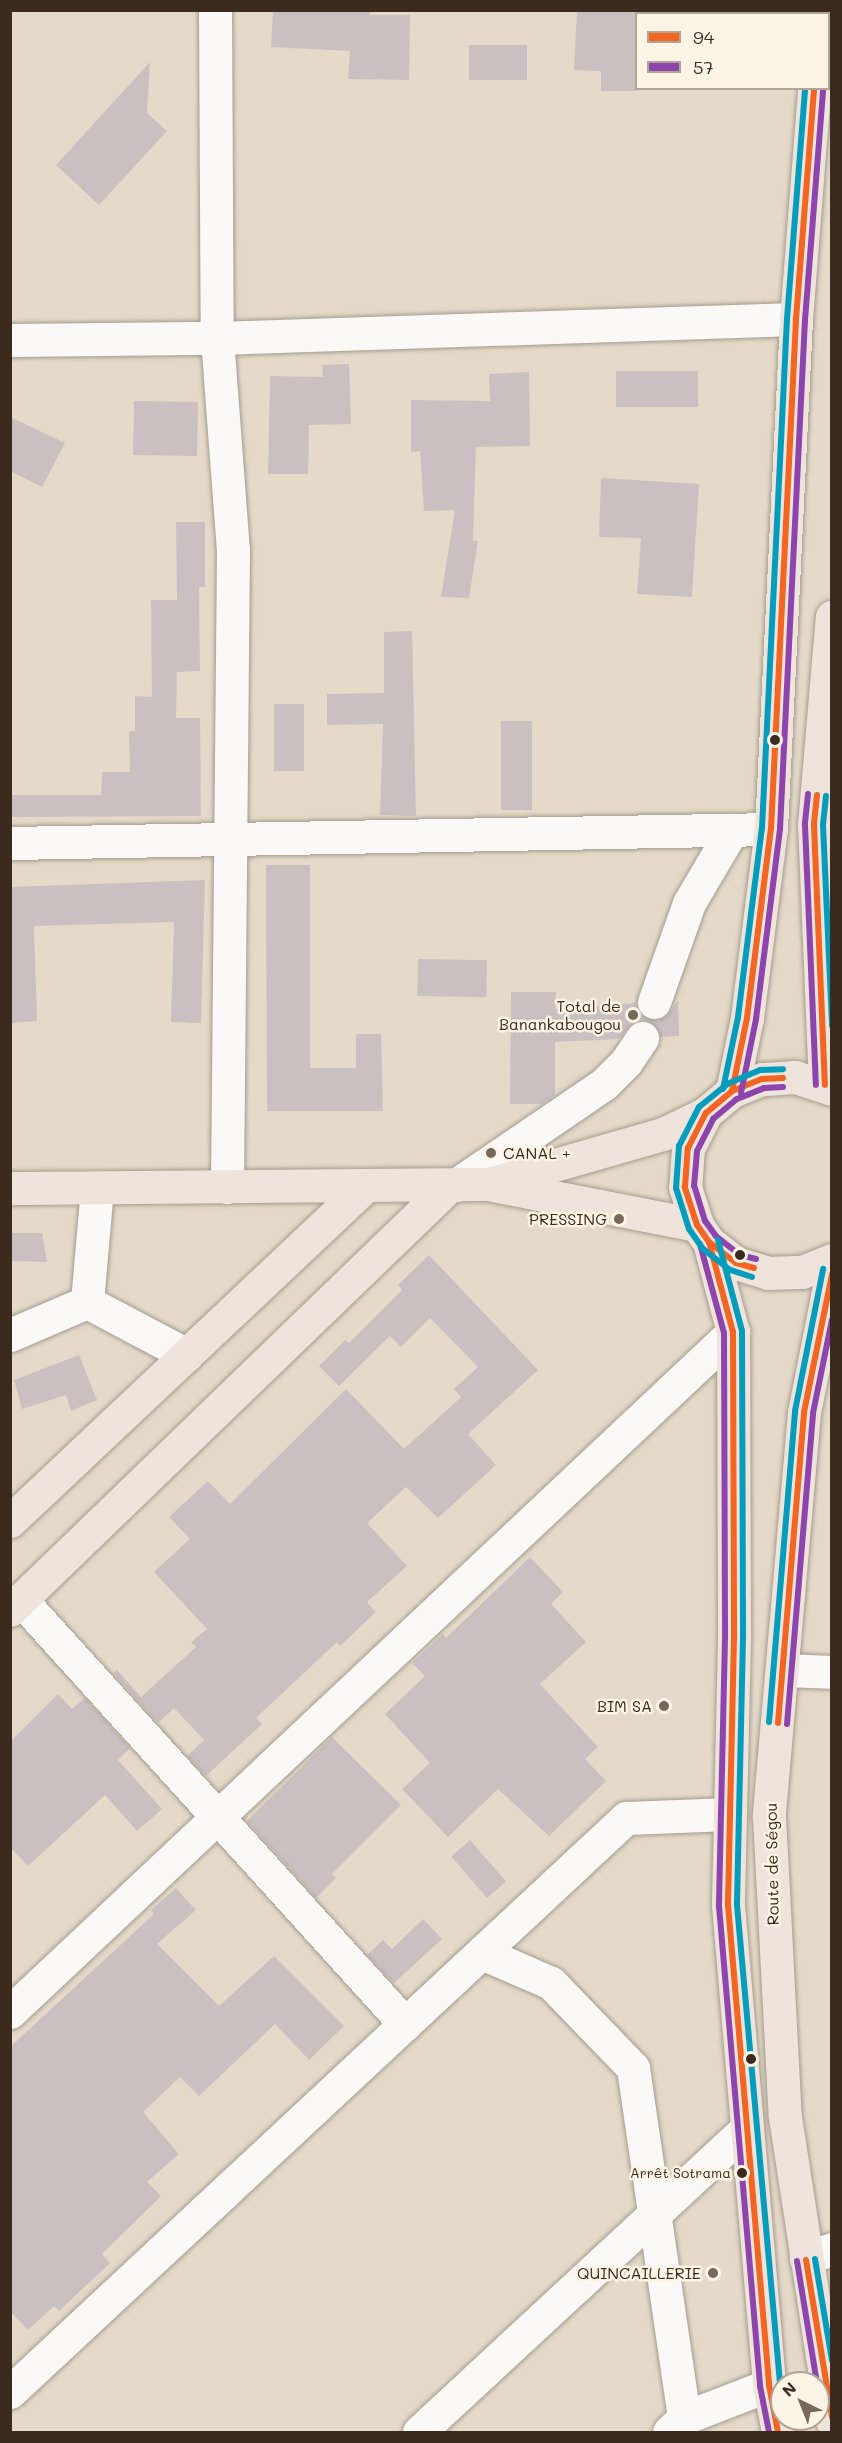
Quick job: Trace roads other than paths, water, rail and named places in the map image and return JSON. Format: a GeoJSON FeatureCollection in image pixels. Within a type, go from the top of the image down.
{"type":"FeatureCollection","features":[{"type":"Feature","properties":{"kind":"main road"},"geometry":{"type":"LineString","coordinates":[[732,1091],[747,1018],[771,829],[796,319],[814,90]]}},
{"type":"Feature","properties":{"kind":"main road"},"geometry":{"type":"LineString","coordinates":[[16,1605],[464,1185],[653,1137],[706,1113],[732,1091],[773,1078],[794,1077],[828,1087],[814,825],[831,617]]}},
{"type":"Feature","properties":{"kind":"main road"},"geometry":{"type":"LineString","coordinates":[[706,1113],[688,1148],[685,1187],[703,1233],[733,1332],[734,1638],[728,1905],[769,2385],[778,2433]]}},
{"type":"Feature","properties":{"kind":"main road"},"geometry":{"type":"LineString","coordinates":[[10,1188],[464,1185],[703,1233],[736,1263],[768,1273],[802,1272],[831,1260]]}},
{"type":"Feature","properties":{"kind":"main road"},"geometry":{"type":"LineString","coordinates":[[10,1521],[365,1187]]}},
{"type":"Feature","properties":{"kind":"main road","name":"Route de Ségou"},"geometry":{"type":"LineString","coordinates":[[831,1271],[804,1412],[769,1816],[785,2117],[818,2254],[831,2420]]}},
{"type":"Feature","properties":{"kind":"street"},"geometry":{"type":"LineString","coordinates":[[215,10],[217,338],[233,550],[227,1187]]}},
{"type":"Feature","properties":{"kind":"street"},"geometry":{"type":"LineString","coordinates":[[10,340],[217,338],[796,319]]}},
{"type":"Feature","properties":{"kind":"street"},"geometry":{"type":"LineString","coordinates":[[10,843],[230,842],[771,829]]}},
{"type":"Feature","properties":{"kind":"street"},"geometry":{"type":"LineString","coordinates":[[654,1002],[689,903],[732,830]]}},
{"type":"Feature","properties":{"kind":"street"},"geometry":{"type":"LineString","coordinates":[[464,1185],[604,1084],[626,1062],[642,1038]]}},
{"type":"Feature","properties":{"kind":"street"},"geometry":{"type":"LineString","coordinates":[[87,1302],[97,1188]]}},
{"type":"Feature","properties":{"kind":"street"},"geometry":{"type":"LineString","coordinates":[[87,1302],[187,1355]]}},
{"type":"Feature","properties":{"kind":"street"},"geometry":{"type":"LineString","coordinates":[[10,1335],[87,1302]]}},
{"type":"Feature","properties":{"kind":"street"},"geometry":{"type":"LineString","coordinates":[[10,2013],[220,1819],[733,1332]]}},
{"type":"Feature","properties":{"kind":"street"},"geometry":{"type":"LineString","coordinates":[[16,1605],[220,1819],[405,2024]]}},
{"type":"Feature","properties":{"kind":"street"},"geometry":{"type":"LineString","coordinates":[[783,1670],[831,1672]]}},
{"type":"Feature","properties":{"kind":"street"},"geometry":{"type":"LineString","coordinates":[[10,2392],[626,1818],[729,1814]]}},
{"type":"Feature","properties":{"kind":"street"},"geometry":{"type":"LineString","coordinates":[[482,1953],[551,1983],[633,2068],[656,2213],[677,2426],[769,2385]]}},
{"type":"Feature","properties":{"kind":"street"},"geometry":{"type":"LineString","coordinates":[[419,2433],[746,2128]]}},
{"type":"Feature","properties":{"kind":"place","name":"Total de Banankabougou"},"geometry":{"type":"Point","coordinates":[633,1015]}},
{"type":"Feature","properties":{"kind":"place","name":"CANAL +"},"geometry":{"type":"Point","coordinates":[491,1153]}},
{"type":"Feature","properties":{"kind":"place","name":"PRESSING"},"geometry":{"type":"Point","coordinates":[619,1219]}},
{"type":"Feature","properties":{"kind":"place","name":"BIM SA"},"geometry":{"type":"Point","coordinates":[664,1706]}},
{"type":"Feature","properties":{"kind":"place","name":"Arrêt Sotrama"},"geometry":{"type":"Point","coordinates":[742,2173]}},
{"type":"Feature","properties":{"kind":"place","name":"QUINCAILLERIE"},"geometry":{"type":"Point","coordinates":[713,2273]}}]}
